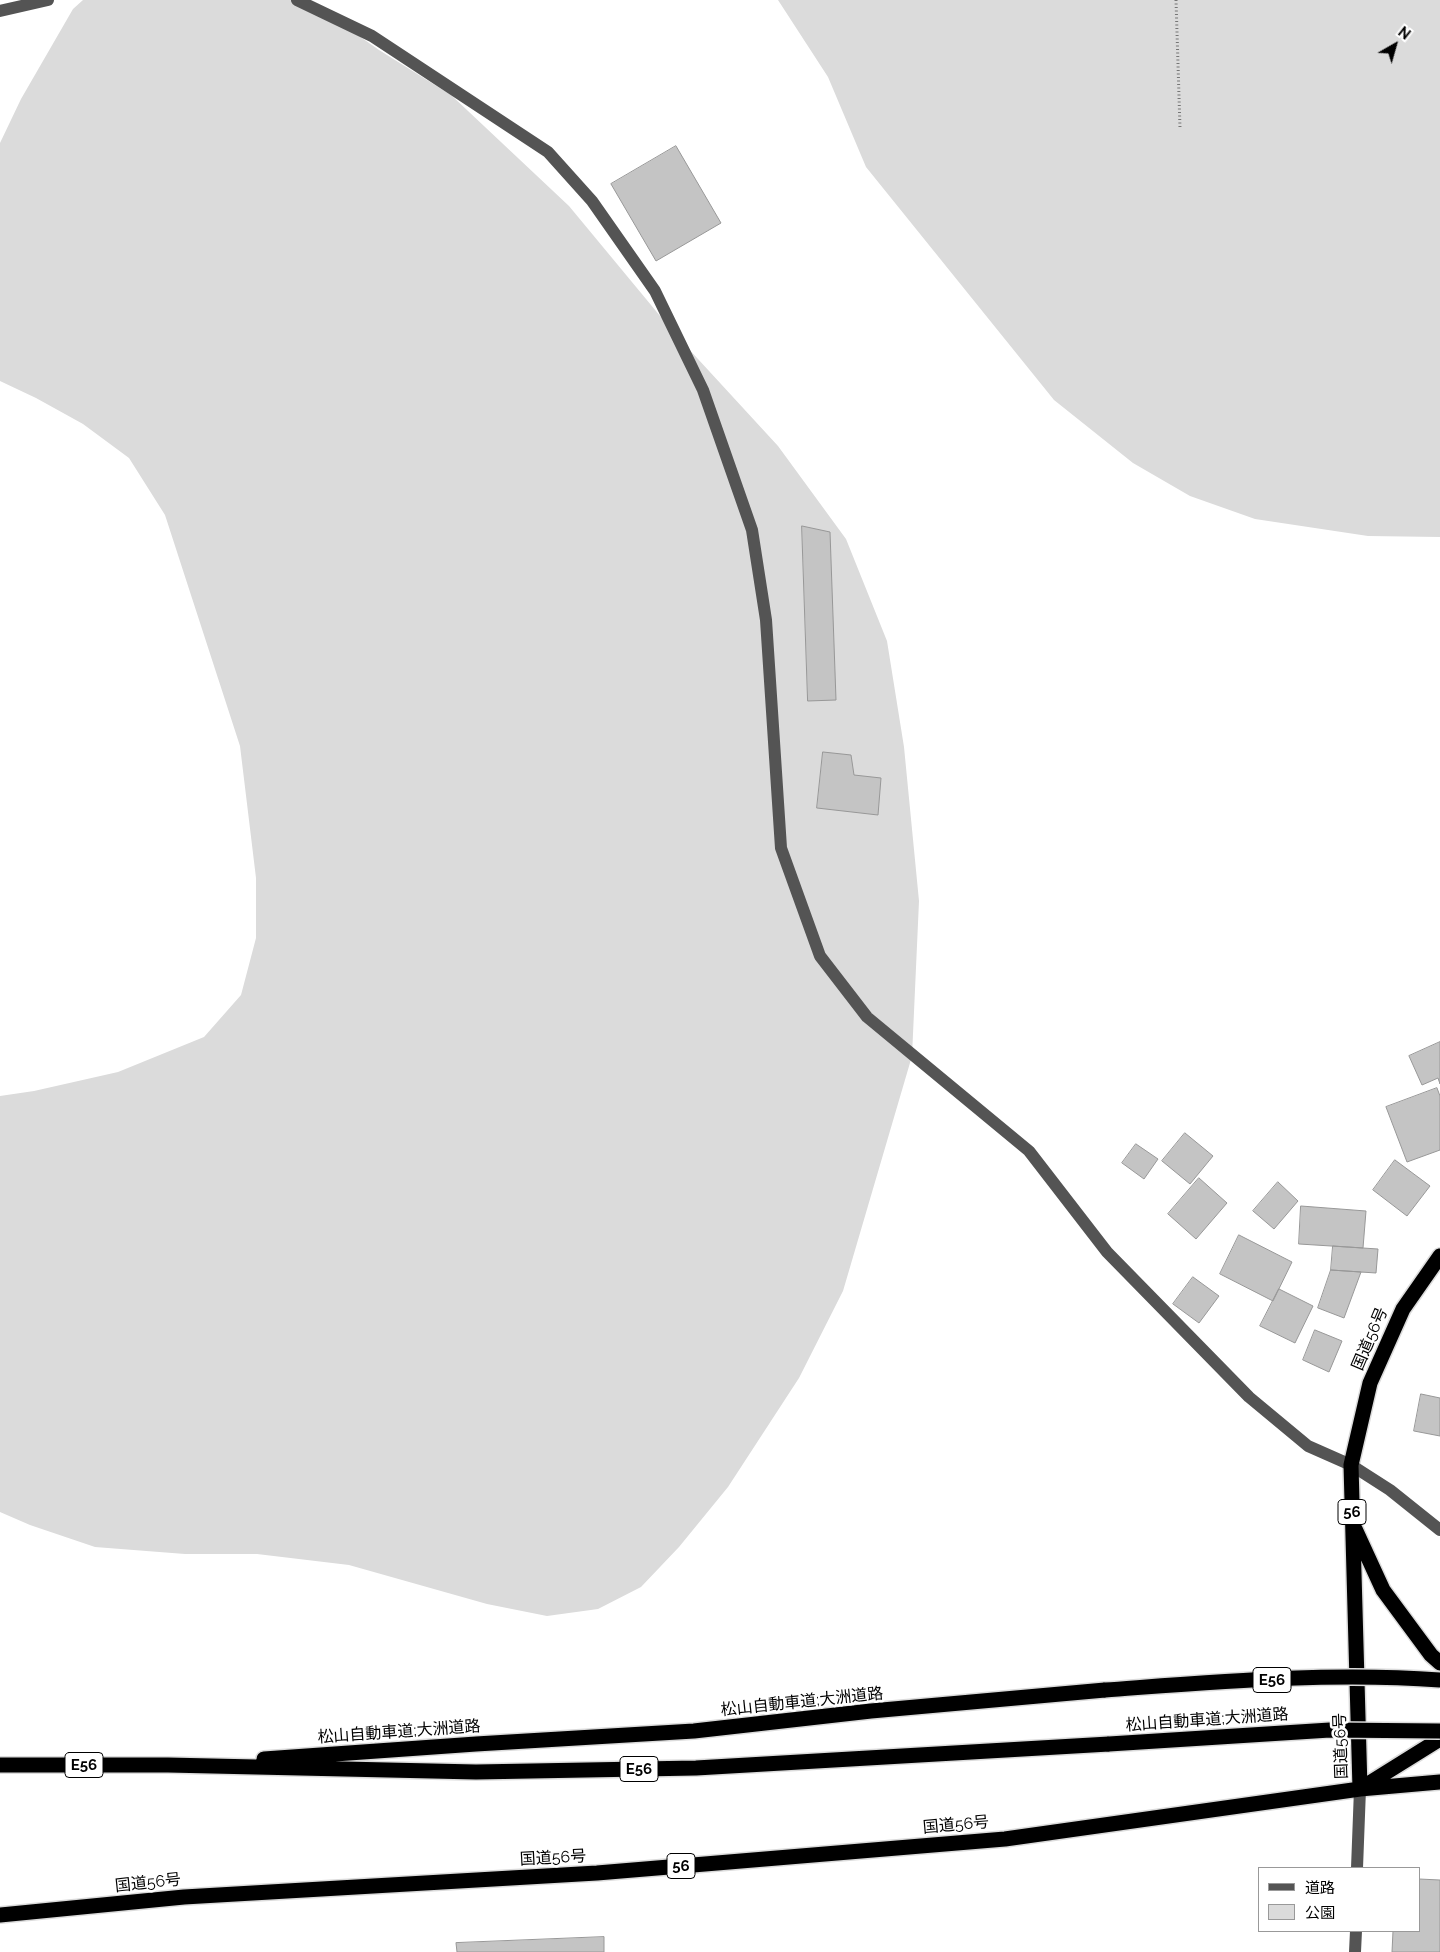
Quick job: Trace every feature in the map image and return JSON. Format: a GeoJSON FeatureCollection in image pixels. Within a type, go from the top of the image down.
{"type":"FeatureCollection","features":[{"type":"Feature","properties":{"kind":"highway","name":"国道56号"},"geometry":{"type":"LineString","coordinates":[[0,1915],[184,1897],[598,1873],[1004,1839],[1360,1790],[1351,1465],[1370,1383],[1403,1309],[1440,1256]]}},
{"type":"Feature","properties":{"kind":"highway"},"geometry":{"type":"LineString","coordinates":[[1352,1524],[1383,1590],[1431,1655],[1440,1662]]}},
{"type":"Feature","properties":{"kind":"highway","name":"松山自動車道;大洲道路"},"geometry":{"type":"LineString","coordinates":[[168,1765],[476,1744],[694,1732],[871,1711],[1218,1682],[1323,1678],[1440,1680]]}},
{"type":"Feature","properties":{"kind":"highway","name":"松山自動車道;大洲道路"},"geometry":{"type":"LineString","coordinates":[[0,1765],[168,1765],[476,1772],[696,1768],[1330,1730],[1440,1731]]}},
{"type":"Feature","properties":{"kind":"highway"},"geometry":{"type":"LineString","coordinates":[[1360,1790],[1440,1739]]}},
{"type":"Feature","properties":{"kind":"highway"},"geometry":{"type":"LineString","coordinates":[[1360,1790],[1440,1782]]}},
{"type":"Feature","properties":{"kind":"street"},"geometry":{"type":"LineString","coordinates":[[0,11],[48,0]]}},
{"type":"Feature","properties":{"kind":"street"},"geometry":{"type":"LineString","coordinates":[[297,0],[372,36],[548,152],[592,201],[655,291],[703,390],[752,530],[766,620],[781,848],[820,956],[867,1017],[1029,1151],[1107,1252],[1250,1397],[1308,1446],[1351,1465],[1390,1490],[1440,1530]]}},
{"type":"Feature","properties":{"kind":"street"},"geometry":{"type":"LineString","coordinates":[[1357,1867],[1360,1790]]}},
{"type":"Feature","properties":{"kind":"street"},"geometry":{"type":"LineString","coordinates":[[1355,1952],[1356,1932]]}},
{"type":"Feature","properties":{"kind":"path"},"geometry":{"type":"LineString","coordinates":[[1176,0],[1180,128]]}},
{"type":"Feature","properties":{"kind":"green space"},"geometry":{"type":"Polygon","coordinates":[[[83,0],[308,0],[379,50],[451,95],[569,206],[675,334],[778,446],[846,539],[887,641],[904,747],[919,901],[912,1056],[843,1291],[799,1378],[728,1487],[679,1547],[641,1587],[598,1609],[547,1616],[487,1604],[349,1565],[257,1554],[185,1554],[95,1547],[30,1525],[0,1512],[0,1096],[34,1091],[118,1072],[204,1037],[241,995],[256,938],[256,878],[240,746],[165,515],[129,458],[83,424],[0,381],[0,143],[21,99],[73,9],[83,0]]]}},
{"type":"Feature","properties":{"kind":"green space"},"geometry":{"type":"Polygon","coordinates":[[[778,0],[1440,0],[1440,537],[1368,536],[1255,519],[1190,496],[1133,463],[1054,400],[866,167],[828,77],[778,0]]]}},
{"type":"Feature","properties":{"kind":"building"},"geometry":{"type":"Polygon","coordinates":[[[676,146],[721,223],[656,261],[611,184],[676,146]]]}},
{"type":"Feature","properties":{"kind":"building"},"geometry":{"type":"Polygon","coordinates":[[[802,526],[830,532],[836,700],[808,701],[802,526]]]}},
{"type":"Feature","properties":{"kind":"building"},"geometry":{"type":"Polygon","coordinates":[[[823,752],[851,755],[854,775],[881,778],[878,815],[817,808],[823,752]]]}},
{"type":"Feature","properties":{"kind":"building"},"geometry":{"type":"Polygon","coordinates":[[[1440,1042],[1440,1084],[1438,1078],[1422,1085],[1409,1056],[1440,1042]]]}},
{"type":"Feature","properties":{"kind":"building"},"geometry":{"type":"Polygon","coordinates":[[[1437,1088],[1440,1096],[1440,1150],[1407,1162],[1386,1107],[1437,1088]]]}},
{"type":"Feature","properties":{"kind":"building"},"geometry":{"type":"Polygon","coordinates":[[[1185,1133],[1213,1156],[1190,1184],[1162,1161],[1185,1133]]]}},
{"type":"Feature","properties":{"kind":"building"},"geometry":{"type":"Polygon","coordinates":[[[1136,1144],[1158,1159],[1144,1179],[1122,1163],[1136,1144]]]}},
{"type":"Feature","properties":{"kind":"building"},"geometry":{"type":"Polygon","coordinates":[[[1395,1160],[1430,1186],[1407,1216],[1373,1190],[1395,1160]]]}},
{"type":"Feature","properties":{"kind":"building"},"geometry":{"type":"Polygon","coordinates":[[[1199,1178],[1227,1203],[1196,1239],[1168,1214],[1199,1178]]]}},
{"type":"Feature","properties":{"kind":"building"},"geometry":{"type":"Polygon","coordinates":[[[1278,1182],[1298,1201],[1274,1229],[1253,1211],[1278,1182]]]}},
{"type":"Feature","properties":{"kind":"building"},"geometry":{"type":"Polygon","coordinates":[[[1301,1206],[1366,1211],[1363,1248],[1299,1244],[1301,1206]]]}},
{"type":"Feature","properties":{"kind":"building"},"geometry":{"type":"Polygon","coordinates":[[[1239,1235],[1292,1262],[1273,1301],[1220,1274],[1239,1235]]]}},
{"type":"Feature","properties":{"kind":"building"},"geometry":{"type":"Polygon","coordinates":[[[1333,1246],[1378,1249],[1376,1273],[1331,1270],[1333,1246]]]}},
{"type":"Feature","properties":{"kind":"building"},"geometry":{"type":"Polygon","coordinates":[[[1331,1270],[1361,1272],[1344,1318],[1318,1308],[1331,1270]]]}},
{"type":"Feature","properties":{"kind":"building"},"geometry":{"type":"Polygon","coordinates":[[[1193,1277],[1219,1296],[1199,1323],[1173,1304],[1193,1277]]]}},
{"type":"Feature","properties":{"kind":"building"},"geometry":{"type":"Polygon","coordinates":[[[1279,1289],[1313,1306],[1295,1343],[1260,1326],[1279,1289]]]}},
{"type":"Feature","properties":{"kind":"building"},"geometry":{"type":"Polygon","coordinates":[[[1315,1330],[1342,1341],[1329,1372],[1303,1360],[1315,1330]]]}},
{"type":"Feature","properties":{"kind":"building"},"geometry":{"type":"Polygon","coordinates":[[[1421,1394],[1440,1398],[1440,1436],[1414,1431],[1421,1394]]]}},
{"type":"Feature","properties":{"kind":"building"},"geometry":{"type":"Polygon","coordinates":[[[1420,1879],[1440,1880],[1440,1952],[1392,1952],[1393,1932],[1420,1932],[1420,1879]]]}},
{"type":"Feature","properties":{"kind":"building"},"geometry":{"type":"Polygon","coordinates":[[[604,1937],[604,1952],[457,1952],[456,1943],[604,1937]]]}}]}
